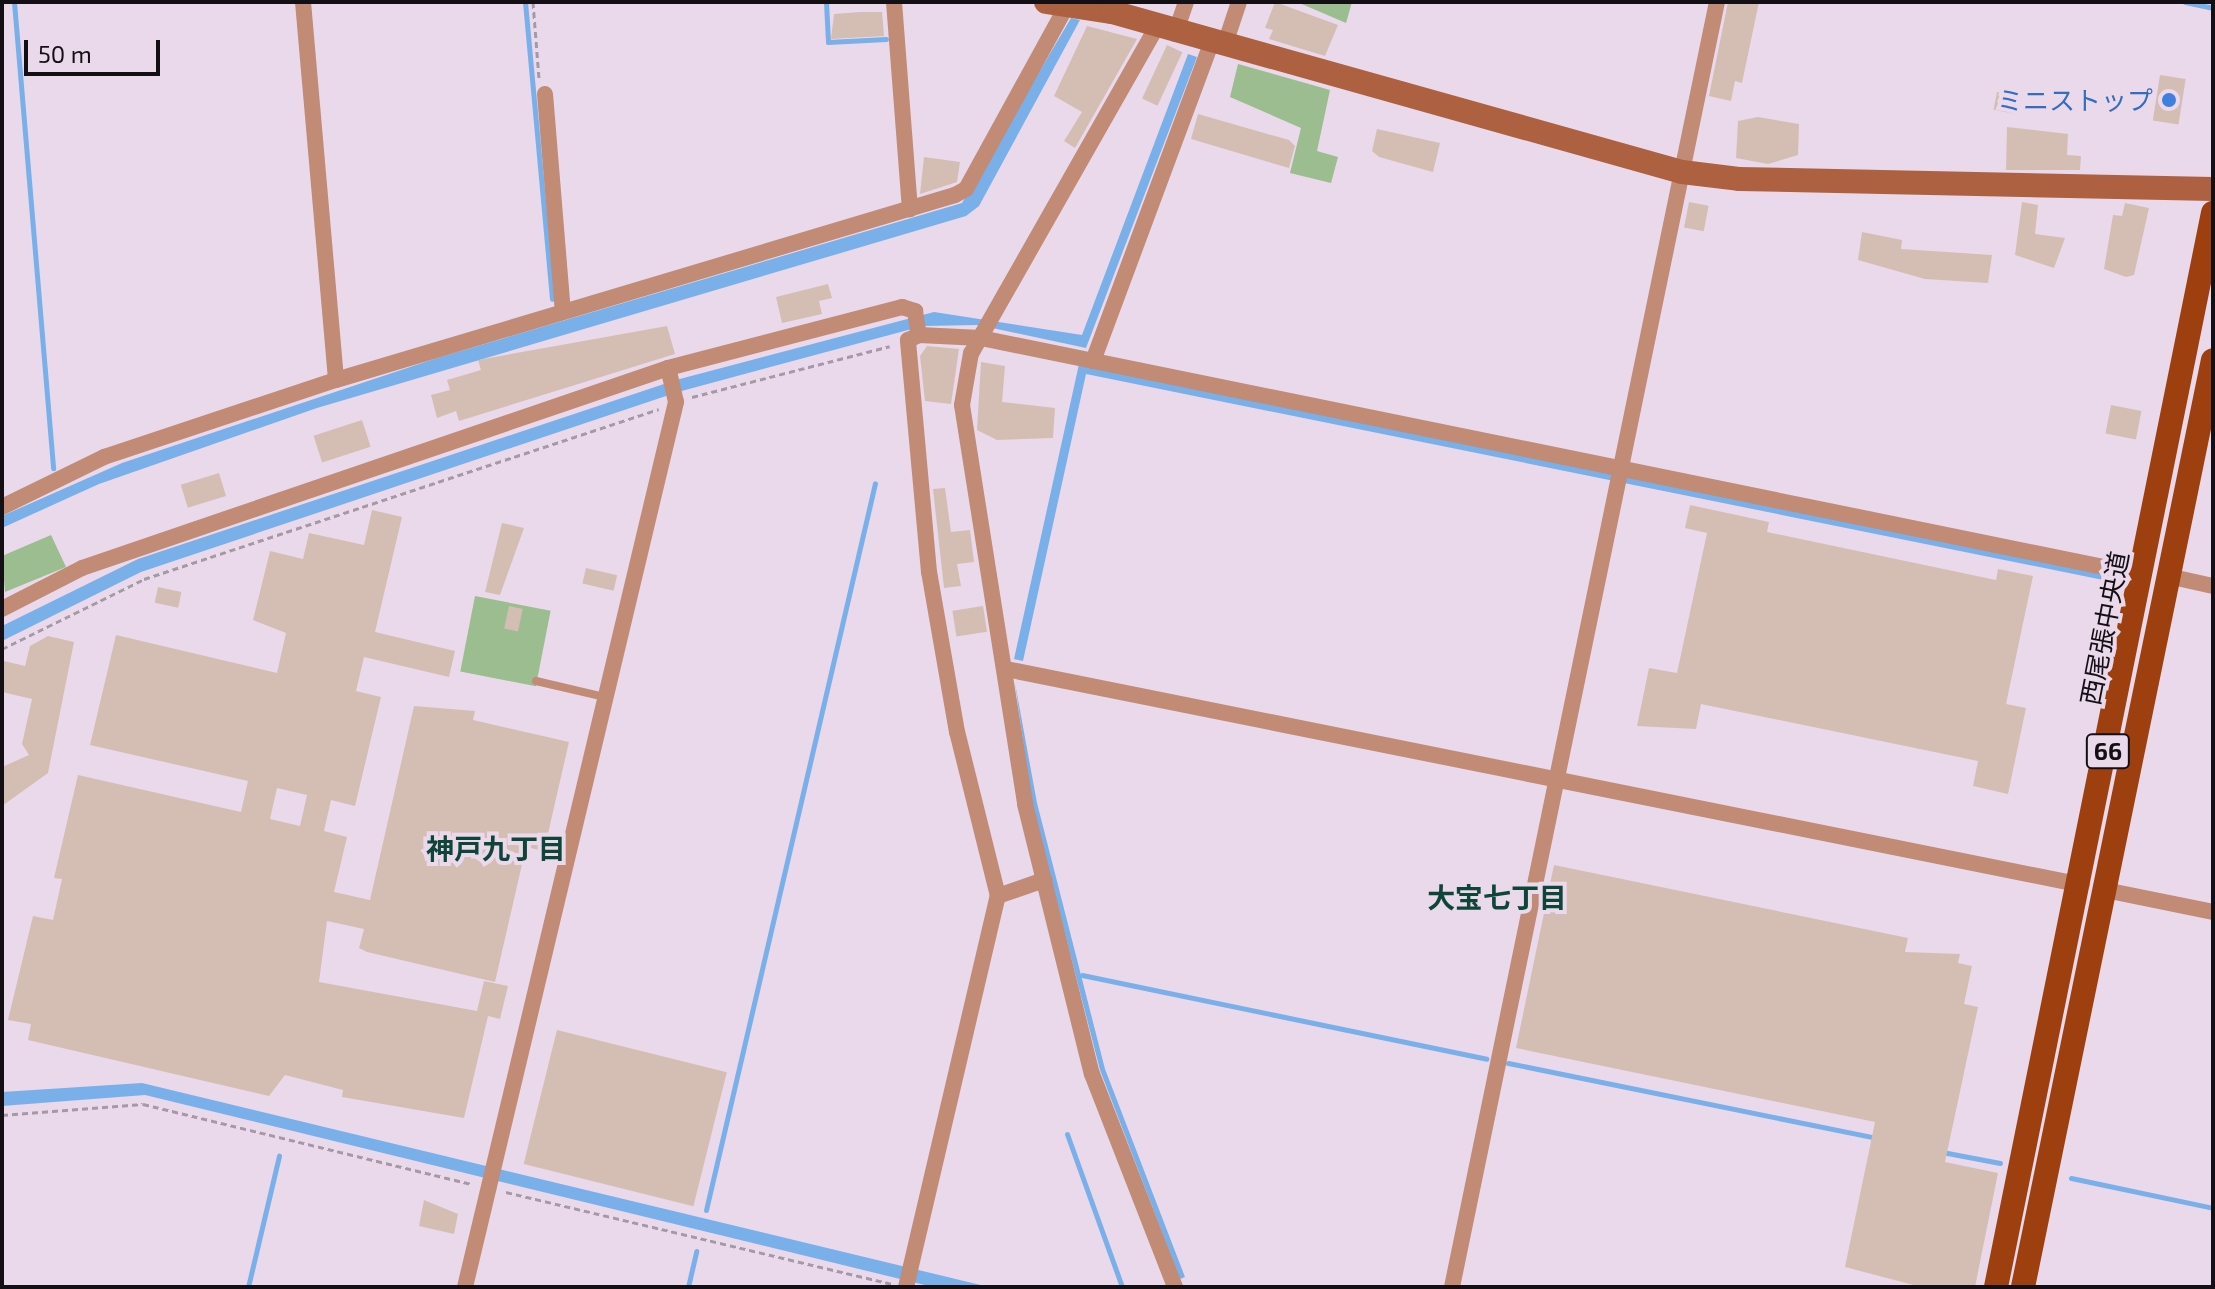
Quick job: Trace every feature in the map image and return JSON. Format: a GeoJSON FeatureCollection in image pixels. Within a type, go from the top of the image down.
{"type":"FeatureCollection","features":[{"type":"Feature","properties":{"kind":"main road","name":"西尾張中央道"},"geometry":{"type":"LineString","coordinates":[[2023,1287],[2094,887],[2155,575],[2213,213]]}},
{"type":"Feature","properties":{"kind":"main road","name":"西尾張中央道"},"geometry":{"type":"LineString","coordinates":[[2155,575],[2213,360]]}},
{"type":"Feature","properties":{"kind":"main road","name":"西尾張中央道"},"geometry":{"type":"LineString","coordinates":[[1996,1287],[2094,887]]}},
{"type":"Feature","properties":{"kind":"street"},"geometry":{"type":"LineString","coordinates":[[303,2],[336,380]]}},
{"type":"Feature","properties":{"kind":"street"},"geometry":{"type":"LineString","coordinates":[[894,2],[910,209]]}},
{"type":"Feature","properties":{"kind":"street"},"geometry":{"type":"LineString","coordinates":[[1175,1287],[1092,1074],[1044,880],[962,430],[965,368],[982,335],[1186,2]]}},
{"type":"Feature","properties":{"kind":"street"},"geometry":{"type":"LineString","coordinates":[[1093,361],[1218,45],[1239,2]]}},
{"type":"Feature","properties":{"kind":"street"},"geometry":{"type":"LineString","coordinates":[[1452,1287],[1717,2]]}},
{"type":"Feature","properties":{"kind":"street"},"geometry":{"type":"LineString","coordinates":[[2,507],[104,457],[336,380],[910,209],[966,189],[1060,3],[1682,172],[1739,179],[2213,189]]}},
{"type":"Feature","properties":{"kind":"street"},"geometry":{"type":"LineString","coordinates":[[545,94],[563,311]]}},
{"type":"Feature","properties":{"kind":"street"},"geometry":{"type":"LineString","coordinates":[[2,609],[82,568],[669,373],[902,307],[915,311],[916,476],[938,639],[998,896],[905,1286]]}},
{"type":"Feature","properties":{"kind":"street"},"geometry":{"type":"LineString","coordinates":[[915,336],[982,335],[1093,361],[2213,586]]}},
{"type":"Feature","properties":{"kind":"street"},"geometry":{"type":"LineString","coordinates":[[465,1287],[676,400],[669,373]]}},
{"type":"Feature","properties":{"kind":"street"},"geometry":{"type":"LineString","coordinates":[[1006,669],[2213,912]]}},
{"type":"Feature","properties":{"kind":"street"},"geometry":{"type":"LineString","coordinates":[[998,896],[1044,880]]}},
{"type":"Feature","properties":{"kind":"lane"},"geometry":{"type":"LineString","coordinates":[[536,681],[606,698]]}},
{"type":"Feature","properties":{"kind":"path"},"geometry":{"type":"LineString","coordinates":[[533,2],[545,94]]}},
{"type":"Feature","properties":{"kind":"path"},"geometry":{"type":"LineString","coordinates":[[2,649],[144,579],[676,400],[915,336]]}},
{"type":"Feature","properties":{"kind":"path"},"geometry":{"type":"LineString","coordinates":[[2,1115],[143,1104],[905,1286]]}},
{"type":"Feature","properties":{"kind":"green space"},"geometry":{"type":"Polygon","coordinates":[[[1297,2],[1352,2],[1346,23],[1297,2]]]}},
{"type":"Feature","properties":{"kind":"green space"},"geometry":{"type":"Polygon","coordinates":[[[1238,64],[1330,90],[1317,151],[1338,157],[1331,183],[1290,173],[1301,128],[1230,97],[1238,64]]]}},
{"type":"Feature","properties":{"kind":"green space"},"geometry":{"type":"Polygon","coordinates":[[[51,535],[66,567],[5,592],[2,556],[51,535]]]}},
{"type":"Feature","properties":{"kind":"green space"},"geometry":{"type":"Polygon","coordinates":[[[475,596],[551,611],[536,686],[460,672],[475,596]]]}},
{"type":"Feature","properties":{"kind":"water"},"geometry":{"type":"Polygon","coordinates":[[[1071,18],[1080,20],[979,206],[966,216],[317,408],[99,484],[2,528],[2,516],[122,463],[437,358],[962,203],[1071,18]]]}},
{"type":"Feature","properties":{"kind":"water"},"geometry":{"type":"Polygon","coordinates":[[[1188,54],[1197,57],[1086,348],[978,325],[923,326],[678,392],[141,572],[2,641],[2,626],[138,559],[676,380],[934,312],[1082,335],[1188,54]]]}},
{"type":"Feature","properties":{"kind":"water"},"geometry":{"type":"Polygon","coordinates":[[[1079,364],[2114,576],[2113,582],[1086,374],[1023,661],[1014,659],[1079,364]]]}},
{"type":"Feature","properties":{"kind":"water"},"geometry":{"type":"Polygon","coordinates":[[[1015,683],[1037,803],[1105,1069],[1185,1277],[1180,1279],[1100,1070],[1032,805],[1015,683]]]}},
{"type":"Feature","properties":{"kind":"water"},"geometry":{"type":"Polygon","coordinates":[[[142,1083],[989,1287],[933,1287],[145,1095],[2,1106],[2,1092],[142,1083]]]}},
{"type":"Feature","properties":{"kind":"building"},"geometry":{"type":"Polygon","coordinates":[[[1275,2],[1338,25],[1325,56],[1269,39],[1273,30],[1265,28],[1275,2]]]}},
{"type":"Feature","properties":{"kind":"building"},"geometry":{"type":"Polygon","coordinates":[[[1728,2],[1759,2],[1742,83],[1735,81],[1731,101],[1709,96],[1728,2]]]}},
{"type":"Feature","properties":{"kind":"building"},"geometry":{"type":"Polygon","coordinates":[[[882,12],[884,36],[831,39],[834,14],[882,12]]]}},
{"type":"Feature","properties":{"kind":"building"},"geometry":{"type":"Polygon","coordinates":[[[1087,26],[1137,39],[1075,148],[1064,141],[1082,112],[1054,96],[1087,26]]]}},
{"type":"Feature","properties":{"kind":"building"},"geometry":{"type":"Polygon","coordinates":[[[1167,45],[1182,52],[1157,106],[1142,98],[1167,45]]]}},
{"type":"Feature","properties":{"kind":"building"},"geometry":{"type":"Polygon","coordinates":[[[2160,75],[2186,79],[2178,125],[2153,120],[2160,75]]]}},
{"type":"Feature","properties":{"kind":"building"},"geometry":{"type":"Polygon","coordinates":[[[1997,92],[2018,96],[2014,114],[1994,110],[1997,92]]]}},
{"type":"Feature","properties":{"kind":"building"},"geometry":{"type":"Polygon","coordinates":[[[1198,114],[1289,140],[1295,146],[1289,168],[1191,139],[1198,114]]]}},
{"type":"Feature","properties":{"kind":"building"},"geometry":{"type":"Polygon","coordinates":[[[1758,117],[1799,124],[1798,155],[1768,164],[1736,158],[1738,121],[1758,117]]]}},
{"type":"Feature","properties":{"kind":"building"},"geometry":{"type":"Polygon","coordinates":[[[2007,127],[2068,134],[2067,155],[2081,156],[2080,170],[2006,170],[2007,127]]]}},
{"type":"Feature","properties":{"kind":"building"},"geometry":{"type":"Polygon","coordinates":[[[1377,129],[1440,143],[1433,172],[1379,157],[1372,151],[1377,129]]]}},
{"type":"Feature","properties":{"kind":"building"},"geometry":{"type":"Polygon","coordinates":[[[924,157],[960,162],[957,182],[920,194],[924,157]]]}},
{"type":"Feature","properties":{"kind":"building"},"geometry":{"type":"Polygon","coordinates":[[[1689,202],[1709,206],[1704,231],[1684,228],[1689,202]]]}},
{"type":"Feature","properties":{"kind":"building"},"geometry":{"type":"Polygon","coordinates":[[[2022,202],[2038,205],[2035,234],[2065,238],[2054,268],[2015,255],[2022,202]]]}},
{"type":"Feature","properties":{"kind":"building"},"geometry":{"type":"Polygon","coordinates":[[[2125,203],[2149,208],[2134,275],[2126,277],[2104,269],[2113,215],[2122,216],[2125,203]]]}},
{"type":"Feature","properties":{"kind":"building"},"geometry":{"type":"Polygon","coordinates":[[[1862,232],[1902,240],[1901,249],[1992,255],[1988,283],[1925,279],[1858,260],[1862,232]]]}},
{"type":"Feature","properties":{"kind":"building"},"geometry":{"type":"Polygon","coordinates":[[[828,284],[832,298],[819,301],[822,314],[782,323],[776,297],[828,284]]]}},
{"type":"Feature","properties":{"kind":"building"},"geometry":{"type":"Polygon","coordinates":[[[667,326],[675,354],[459,421],[456,411],[437,418],[431,395],[450,390],[447,380],[481,370],[478,360],[667,326]]]}},
{"type":"Feature","properties":{"kind":"building"},"geometry":{"type":"Polygon","coordinates":[[[927,346],[959,349],[951,404],[925,401],[920,356],[927,346]]]}},
{"type":"Feature","properties":{"kind":"building"},"geometry":{"type":"Polygon","coordinates":[[[981,362],[1005,366],[1002,402],[1055,408],[1053,438],[997,440],[977,430],[981,362]]]}},
{"type":"Feature","properties":{"kind":"building"},"geometry":{"type":"Polygon","coordinates":[[[2111,405],[2141,411],[2136,439],[2105,433],[2111,405]]]}},
{"type":"Feature","properties":{"kind":"building"},"geometry":{"type":"Polygon","coordinates":[[[362,420],[371,447],[322,462],[313,436],[362,420]]]}},
{"type":"Feature","properties":{"kind":"building"},"geometry":{"type":"Polygon","coordinates":[[[219,473],[226,496],[188,508],[181,485],[219,473]]]}},
{"type":"Feature","properties":{"kind":"building"},"geometry":{"type":"Polygon","coordinates":[[[945,488],[951,532],[970,530],[974,562],[957,564],[961,586],[944,588],[933,489],[945,488]]]}},
{"type":"Feature","properties":{"kind":"building"},"geometry":{"type":"Polygon","coordinates":[[[1690,505],[1769,522],[1767,532],[1996,580],[1998,569],[2033,576],[2006,704],[2026,708],[2008,794],[1973,786],[1978,761],[1701,704],[1696,729],[1637,726],[1649,668],[1677,673],[1707,533],[1685,528],[1690,505]]]}},
{"type":"Feature","properties":{"kind":"building"},"geometry":{"type":"Polygon","coordinates":[[[372,510],[402,517],[375,632],[455,651],[449,677],[364,657],[356,691],[381,697],[355,806],[331,800],[324,831],[347,837],[334,892],[370,900],[414,706],[475,711],[473,720],[569,742],[544,851],[526,847],[495,982],[367,952],[359,948],[364,929],[327,921],[319,982],[477,1011],[484,981],[508,986],[500,1019],[488,1016],[464,1118],[342,1097],[343,1090],[285,1075],[269,1096],[28,1040],[31,1024],[8,1020],[33,916],[53,920],[62,879],[54,878],[78,775],[241,812],[248,781],[90,745],[116,635],[277,673],[286,633],[253,620],[270,551],[303,559],[309,533],[364,545],[372,510]],[[277,788],[270,819],[300,826],[307,795],[277,788]]]}},
{"type":"Feature","properties":{"kind":"building"},"geometry":{"type":"Polygon","coordinates":[[[502,523],[524,528],[500,595],[485,592],[502,523]]]}},
{"type":"Feature","properties":{"kind":"building"},"geometry":{"type":"Polygon","coordinates":[[[586,568],[617,575],[614,591],[582,584],[586,568]]]}},
{"type":"Feature","properties":{"kind":"building"},"geometry":{"type":"Polygon","coordinates":[[[158,587],[181,592],[178,608],[155,603],[158,587]]]}},
{"type":"Feature","properties":{"kind":"building"},"geometry":{"type":"Polygon","coordinates":[[[509,606],[523,609],[518,631],[504,628],[509,606]]]}},
{"type":"Feature","properties":{"kind":"building"},"geometry":{"type":"Polygon","coordinates":[[[983,606],[987,632],[956,637],[952,611],[983,606]]]}},
{"type":"Feature","properties":{"kind":"building"},"geometry":{"type":"Polygon","coordinates":[[[48,636],[74,642],[48,773],[2,806],[2,767],[29,755],[22,744],[32,699],[2,692],[4,661],[25,666],[30,646],[48,636]]]}},
{"type":"Feature","properties":{"kind":"building"},"geometry":{"type":"Polygon","coordinates":[[[1554,865],[1908,938],[1905,952],[1960,954],[1958,963],[1972,966],[1964,1004],[1978,1007],[1945,1162],[1998,1173],[1975,1287],[1921,1287],[1845,1267],[1875,1122],[1516,1048],[1554,865]]]}},
{"type":"Feature","properties":{"kind":"building"},"geometry":{"type":"Polygon","coordinates":[[[557,1030],[727,1072],[693,1206],[524,1164],[557,1030]]]}},
{"type":"Feature","properties":{"kind":"building"},"geometry":{"type":"Polygon","coordinates":[[[424,1200],[458,1214],[454,1234],[419,1226],[424,1200]]]}},
{"type":"Feature","properties":{"kind":"waterway"},"geometry":{"type":"LineString","coordinates":[[14,2],[53,468]]}},
{"type":"Feature","properties":{"kind":"waterway"},"geometry":{"type":"LineString","coordinates":[[525,2],[552,299]]}},
{"type":"Feature","properties":{"kind":"waterway"},"geometry":{"type":"LineString","coordinates":[[826,2],[828,42],[886,39]]}},
{"type":"Feature","properties":{"kind":"waterway"},"geometry":{"type":"LineString","coordinates":[[2185,2],[2213,8]]}},
{"type":"Feature","properties":{"kind":"waterway"},"geometry":{"type":"LineString","coordinates":[[706,1210],[875,483]]}},
{"type":"Feature","properties":{"kind":"waterway"},"geometry":{"type":"LineString","coordinates":[[1082,975],[1486,1059]]}},
{"type":"Feature","properties":{"kind":"waterway"},"geometry":{"type":"LineString","coordinates":[[1508,1063],[1877,1138]]}},
{"type":"Feature","properties":{"kind":"waterway"},"geometry":{"type":"LineString","coordinates":[[1067,1134],[1122,1287]]}},
{"type":"Feature","properties":{"kind":"waterway"},"geometry":{"type":"LineString","coordinates":[[1942,1152],[2000,1163]]}},
{"type":"Feature","properties":{"kind":"waterway"},"geometry":{"type":"LineString","coordinates":[[248,1287],[279,1156]]}},
{"type":"Feature","properties":{"kind":"waterway"},"geometry":{"type":"LineString","coordinates":[[2071,1178],[2213,1208]]}},
{"type":"Feature","properties":{"kind":"waterway"},"geometry":{"type":"LineString","coordinates":[[688,1287],[696,1251]]}},
{"type":"Feature","properties":{"kind":"place","name":"ミニストップ"},"geometry":{"type":"Point","coordinates":[2169,100]}},
{"type":"Feature","properties":{"kind":"district","name":"神戸九丁目"},"geometry":{"type":"Point","coordinates":[496,848]}},
{"type":"Feature","properties":{"kind":"district","name":"大宝七丁目"},"geometry":{"type":"Point","coordinates":[1497,897]}}]}
